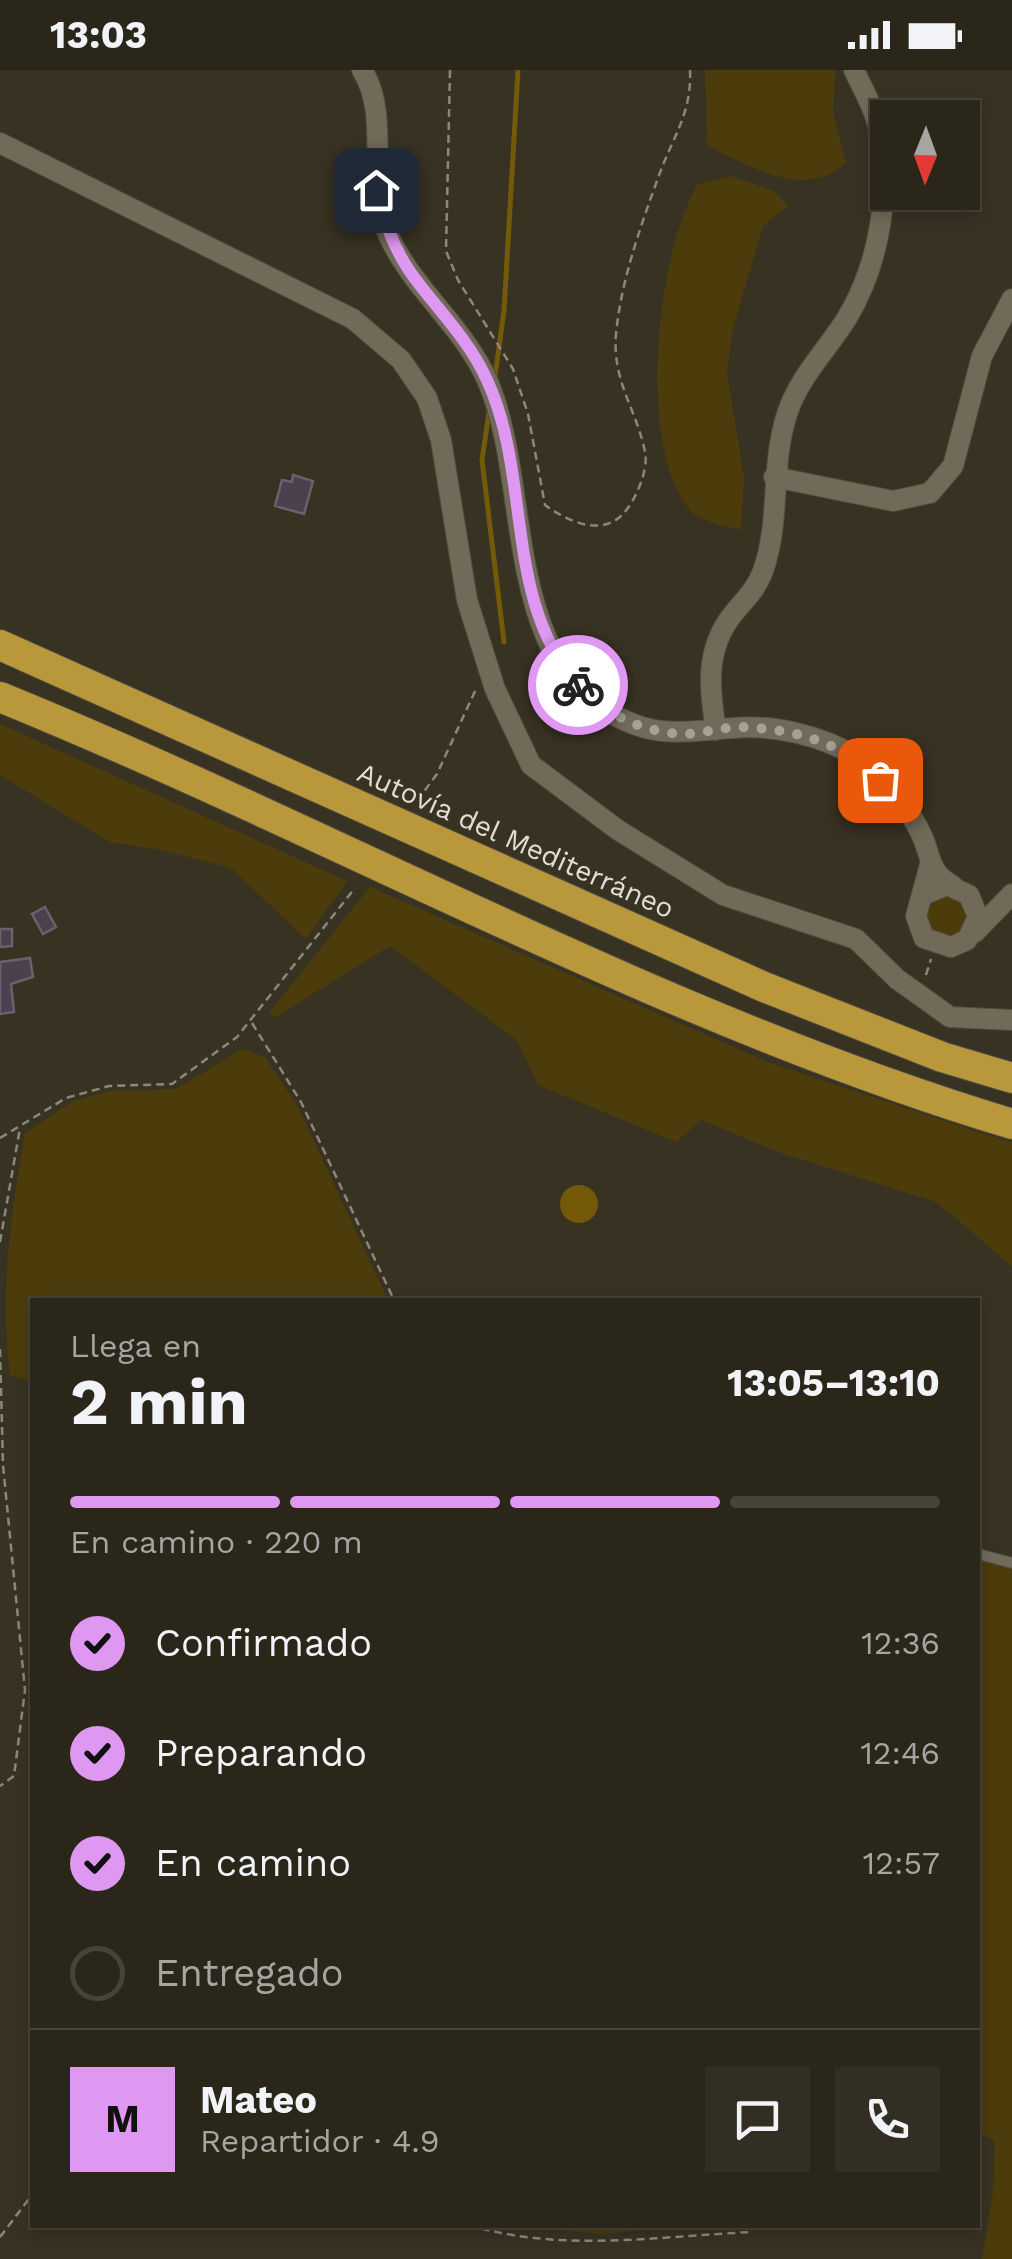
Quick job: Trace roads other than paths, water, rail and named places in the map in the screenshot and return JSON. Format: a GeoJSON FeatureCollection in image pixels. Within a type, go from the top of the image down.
{"type":"FeatureCollection","features":[{"type":"Feature","properties":{"kind":"highway","name":"Autovía del Mediterráneo"},"geometry":{"type":"LineString","coordinates":[[0,645],[764,987],[942,1057],[1012,1078]]}},
{"type":"Feature","properties":{"kind":"highway"},"geometry":{"type":"LineString","coordinates":[[0,697],[759,1037],[1012,1124]]}},
{"type":"Feature","properties":{"kind":"street"},"geometry":{"type":"LineString","coordinates":[[362,70],[374,120],[376,190],[387,232],[414,278],[454,324],[486,378],[506,428],[526,567],[557,660],[594,702],[637,726],[686,734],[738,727],[804,735],[858,758],[902,802],[924,840],[936,876],[986,903],[1008,898]]}},
{"type":"Feature","properties":{"kind":"street"},"geometry":{"type":"LineString","coordinates":[[716,730],[710,691],[714,644],[757,588],[774,539],[774,478],[787,412],[813,363],[847,317],[868,273],[880,230],[884,172],[878,124],[854,70]]}},
{"type":"Feature","properties":{"kind":"street"},"geometry":{"type":"LineString","coordinates":[[0,143],[353,319],[401,360],[427,398],[441,440],[466,600],[488,665],[532,766],[618,830],[724,895],[856,939],[920,996],[950,1016],[1012,1020]]}},
{"type":"Feature","properties":{"kind":"street"},"geometry":{"type":"LineString","coordinates":[[774,478],[893,501],[930,493],[952,466],[982,356],[1012,298]]}},
{"type":"Feature","properties":{"kind":"street"},"geometry":{"type":"LineString","coordinates":[[930,865],[916,919],[924,938],[934,945],[952,947],[967,940],[1008,898]]}},
{"type":"Feature","properties":{"kind":"street"},"geometry":{"type":"LineString","coordinates":[[925,894],[961,890]]}},
{"type":"Feature","properties":{"kind":"street"},"geometry":{"type":"LineString","coordinates":[[961,890],[978,917],[967,940]]}},
{"type":"Feature","properties":{"kind":"lane"},"geometry":{"type":"LineString","coordinates":[[980,1555],[1012,1563]]}},
{"type":"Feature","properties":{"kind":"waterway"},"geometry":{"type":"LineString","coordinates":[[495,376],[504,311],[518,70]]}},
{"type":"Feature","properties":{"kind":"waterway"},"geometry":{"type":"LineString","coordinates":[[489,412],[482,460],[504,642]]}}]}
